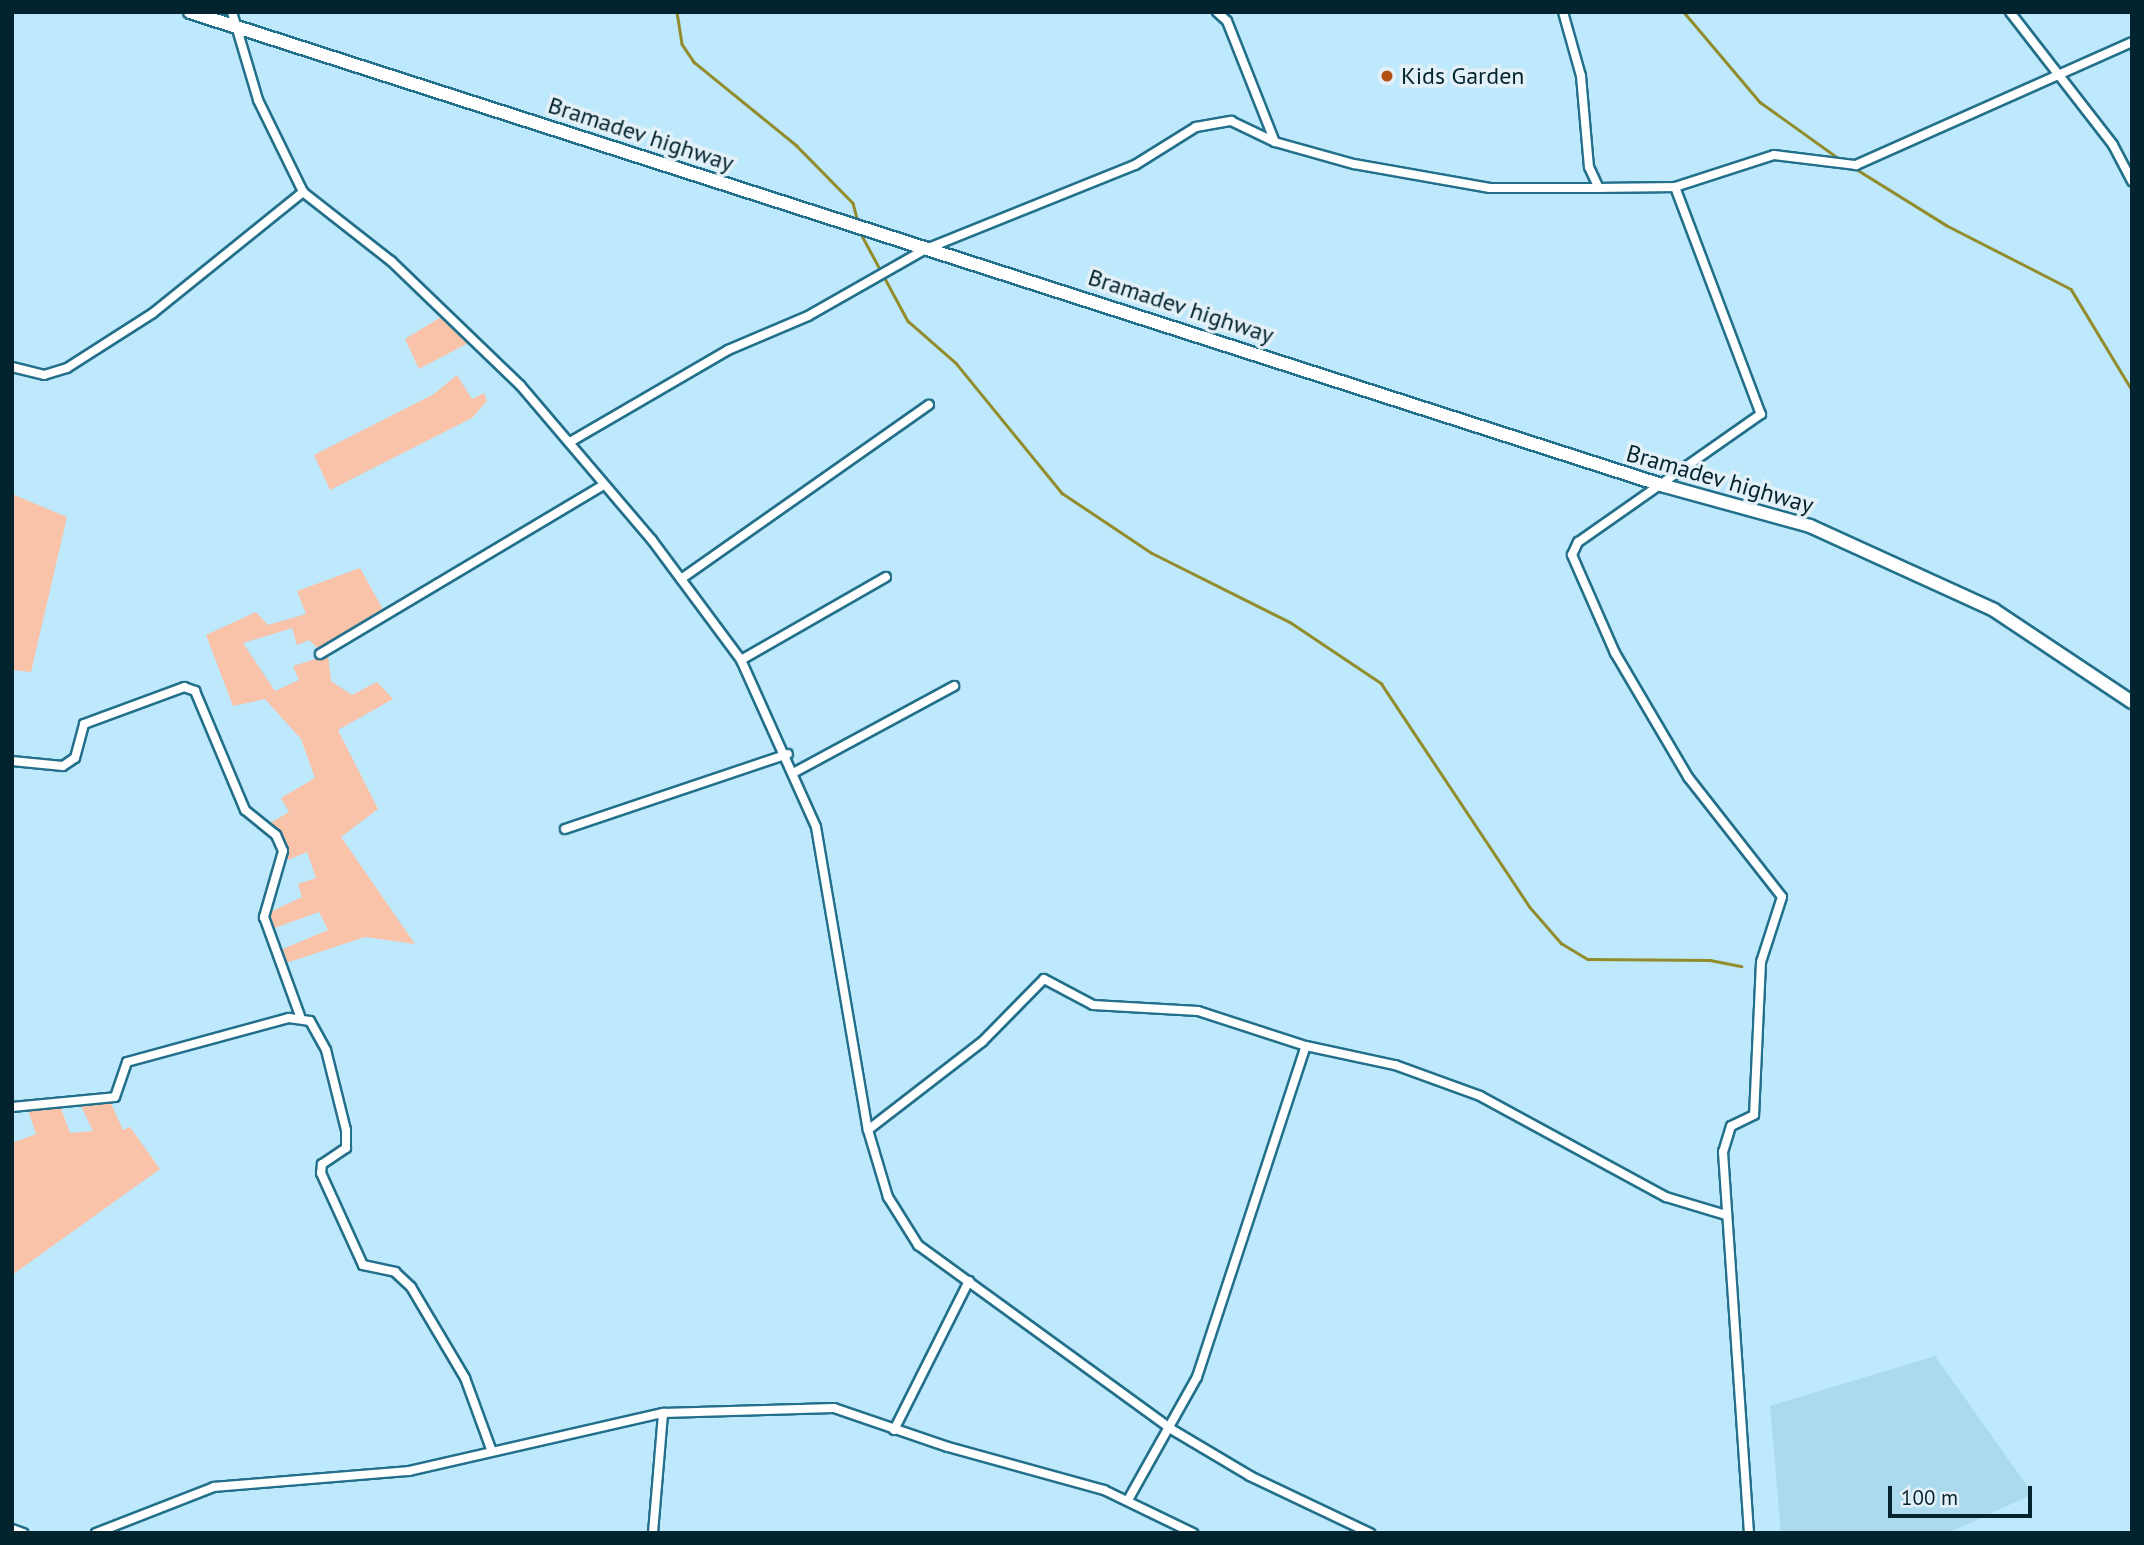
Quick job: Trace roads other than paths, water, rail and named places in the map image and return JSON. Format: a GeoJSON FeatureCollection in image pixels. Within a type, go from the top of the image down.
{"type":"FeatureCollection","features":[{"type":"Feature","properties":{"kind":"street","name":"Bramadev highway"},"geometry":{"type":"LineString","coordinates":[[190,12],[233,19],[926,249],[1665,486],[1810,526],[1994,610],[2132,702]]}},
{"type":"Feature","properties":{"kind":"street"},"geometry":{"type":"LineString","coordinates":[[1217,12],[1227,20],[1275,142]]}},
{"type":"Feature","properties":{"kind":"street"},"geometry":{"type":"LineString","coordinates":[[1563,12],[1581,76],[1589,167],[1599,188]]}},
{"type":"Feature","properties":{"kind":"street"},"geometry":{"type":"LineString","coordinates":[[2010,12],[2113,145],[2132,181]]}},
{"type":"Feature","properties":{"kind":"street"},"geometry":{"type":"LineString","coordinates":[[233,19],[258,100],[303,192],[391,261],[520,385],[681,579],[741,660],[788,754],[816,827],[868,1130],[888,1197],[918,1245],[1171,1429],[1250,1476],[1370,1533]]}},
{"type":"Feature","properties":{"kind":"street"},"geometry":{"type":"LineString","coordinates":[[570,442],[727,350],[808,317],[926,249],[1135,165],[1196,127],[1231,121],[1275,142],[1490,188],[1675,187],[1774,155],[1856,165],[2132,41]]}},
{"type":"Feature","properties":{"kind":"street"},"geometry":{"type":"LineString","coordinates":[[1675,187],[1761,414],[1665,486],[1578,542],[1572,555],[1615,653],[1688,777],[1782,897],[1761,962],[1754,1115],[1731,1126],[1723,1152],[1749,1533]]}},
{"type":"Feature","properties":{"kind":"street"},"geometry":{"type":"LineString","coordinates":[[12,367],[44,375],[67,368],[153,313],[303,192]]}},
{"type":"Feature","properties":{"kind":"street"},"geometry":{"type":"LineString","coordinates":[[681,579],[929,405]]}},
{"type":"Feature","properties":{"kind":"street"},"geometry":{"type":"LineString","coordinates":[[320,654],[604,485]]}},
{"type":"Feature","properties":{"kind":"street"},"geometry":{"type":"LineString","coordinates":[[741,660],[886,576]]}},
{"type":"Feature","properties":{"kind":"street"},"geometry":{"type":"LineString","coordinates":[[795,772],[954,686]]}},
{"type":"Feature","properties":{"kind":"street"},"geometry":{"type":"LineString","coordinates":[[12,761],[63,766],[75,758],[84,724],[184,687],[195,691],[245,810],[276,835],[283,851],[264,916],[300,1016],[326,1050],[338,1092],[346,1148],[322,1164],[321,1173],[356,1256],[371,1271],[395,1272],[411,1287],[465,1378],[491,1449]]}},
{"type":"Feature","properties":{"kind":"street"},"geometry":{"type":"LineString","coordinates":[[565,829],[788,754]]}},
{"type":"Feature","properties":{"kind":"street"},"geometry":{"type":"LineString","coordinates":[[868,1130],[982,1042],[1044,979],[1093,1005],[1198,1011],[1306,1045],[1395,1065],[1480,1096],[1666,1197],[1726,1214]]}},
{"type":"Feature","properties":{"kind":"street"},"geometry":{"type":"LineString","coordinates":[[12,1107],[115,1097],[127,1062],[300,1016]]}},
{"type":"Feature","properties":{"kind":"street"},"geometry":{"type":"LineString","coordinates":[[1128,1500],[1171,1429],[1211,1340],[1240,1234],[1306,1045]]}},
{"type":"Feature","properties":{"kind":"street"},"geometry":{"type":"LineString","coordinates":[[894,1430],[969,1281]]}},
{"type":"Feature","properties":{"kind":"street"},"geometry":{"type":"LineString","coordinates":[[96,1533],[214,1487],[409,1471],[491,1449],[663,1413],[834,1408],[894,1430],[1128,1500],[1193,1533]]}},
{"type":"Feature","properties":{"kind":"street"},"geometry":{"type":"LineString","coordinates":[[653,1533],[663,1413]]}},
{"type":"Feature","properties":{"kind":"street"},"geometry":{"type":"LineString","coordinates":[[12,1529],[23,1533]]}},
{"type":"Feature","properties":{"kind":"waterway"},"geometry":{"type":"LineString","coordinates":[[677,12],[682,44],[694,62],[796,145],[853,203],[858,222]]}},
{"type":"Feature","properties":{"kind":"waterway"},"geometry":{"type":"LineString","coordinates":[[1684,12],[1760,102],[1841,160]]}},
{"type":"Feature","properties":{"kind":"waterway"},"geometry":{"type":"LineString","coordinates":[[1853,167],[1946,225],[2071,289],[2132,390]]}},
{"type":"Feature","properties":{"kind":"waterway"},"geometry":{"type":"LineString","coordinates":[[860,232],[908,321],[956,363],[1062,493],[1152,553],[1290,622],[1381,683],[1529,906],[1561,943],[1588,959],[1710,960],[1741,966]]}},
{"type":"Feature","properties":{"kind":"place","name":"Kids Garden"},"geometry":{"type":"Point","coordinates":[1387,76]}}]}
